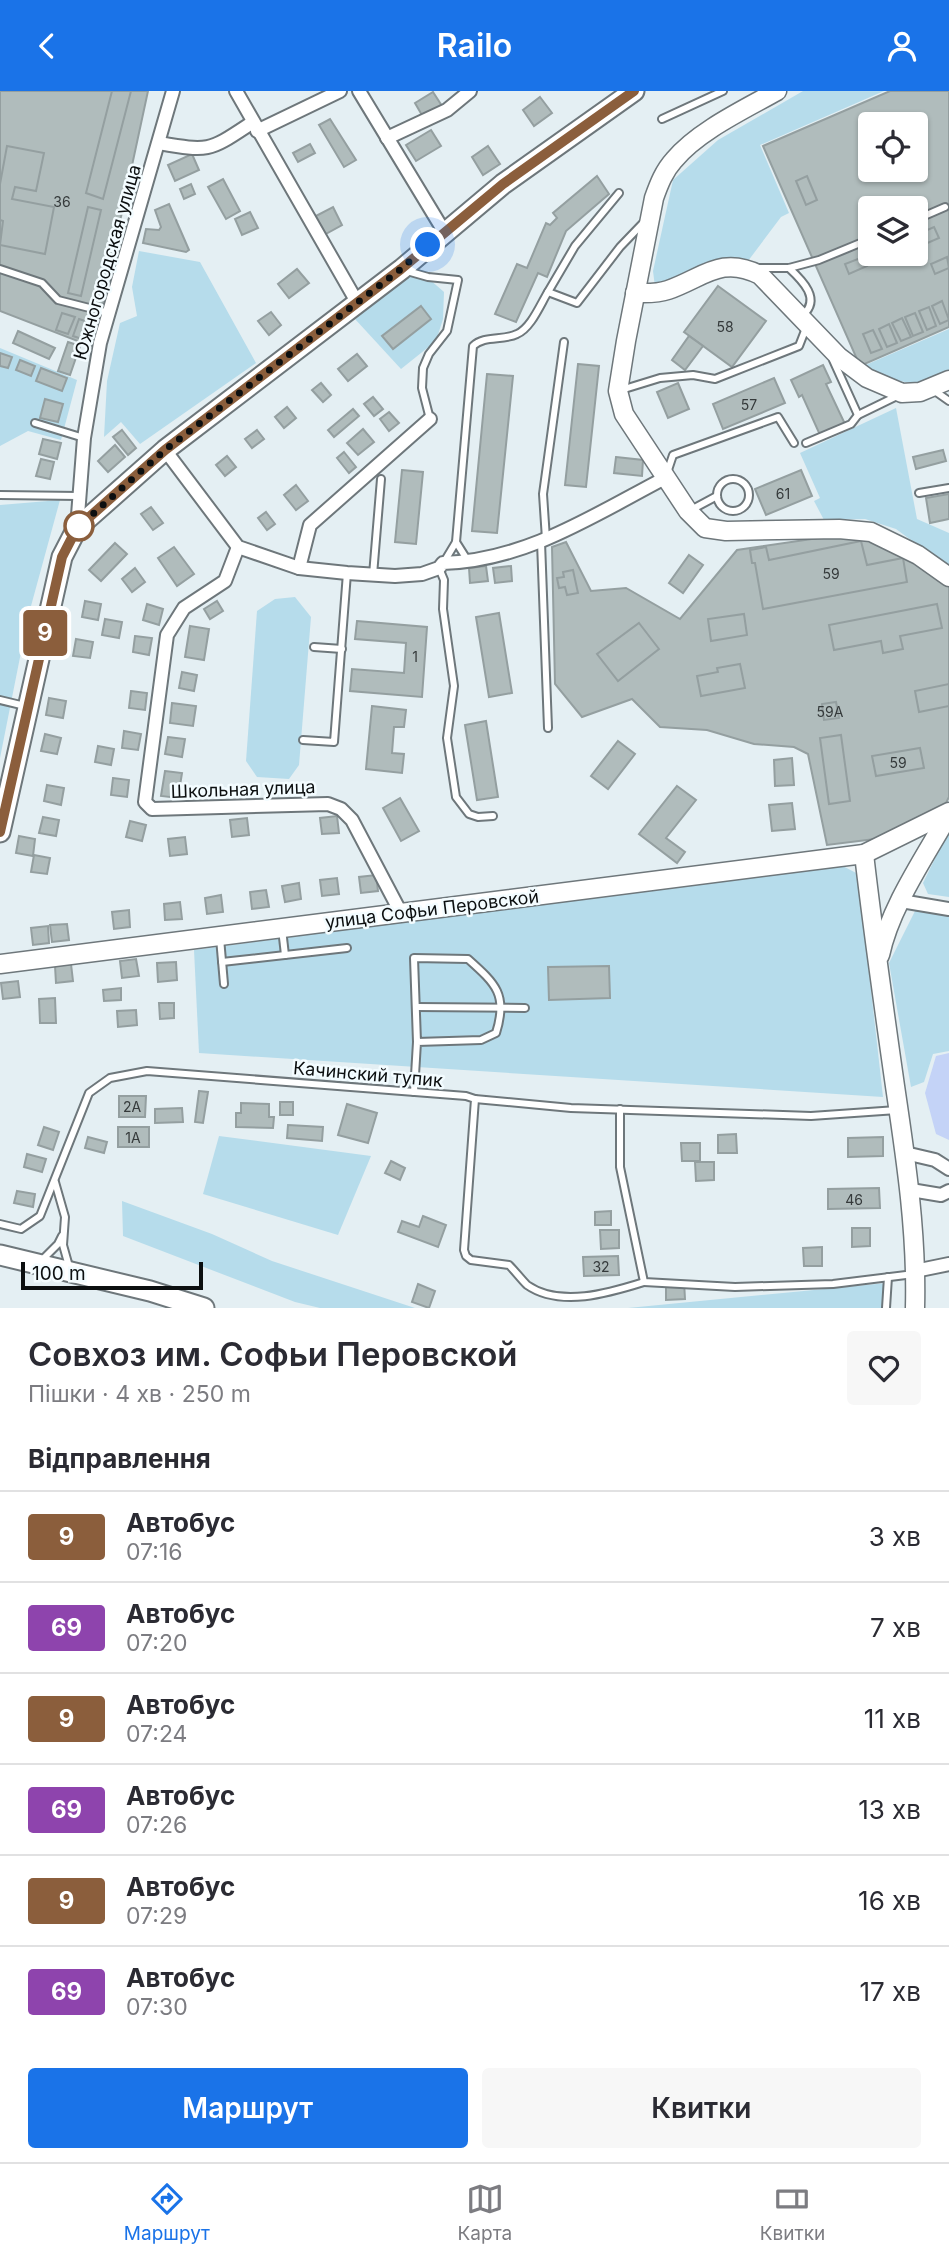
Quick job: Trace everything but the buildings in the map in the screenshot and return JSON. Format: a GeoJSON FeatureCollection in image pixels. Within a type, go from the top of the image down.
{"type":"FeatureCollection","features":[{"type":"Feature","properties":{"kind":"main road"},"geometry":{"type":"LineString","coordinates":[[0,832],[62,557],[77,528],[165,450],[401,269],[503,184],[634,91]]}},
{"type":"Feature","properties":{"kind":"main road"},"geometry":{"type":"LineString","coordinates":[[0,1255],[150,1291],[204,1308]]}},
{"type":"Feature","properties":{"kind":"street","name":"Южногородская улица"},"geometry":{"type":"LineString","coordinates":[[77,528],[84,438],[100,343],[173,91]]}},
{"type":"Feature","properties":{"kind":"street"},"geometry":{"type":"LineString","coordinates":[[236,91],[356,302]]}},
{"type":"Feature","properties":{"kind":"street"},"geometry":{"type":"LineString","coordinates":[[159,143],[200,150],[216,146],[340,91]]}},
{"type":"Feature","properties":{"kind":"street"},"geometry":{"type":"LineString","coordinates":[[359,91],[445,233]]}},
{"type":"Feature","properties":{"kind":"street"},"geometry":{"type":"LineString","coordinates":[[387,138],[447,110],[470,91]]}},
{"type":"Feature","properties":{"kind":"street"},"geometry":{"type":"LineString","coordinates":[[777,91],[690,145],[673,160],[660,180],[635,293],[618,391],[624,414],[688,511],[705,528],[726,531],[839,529],[871,532],[918,555],[949,576]]}},
{"type":"Feature","properties":{"kind":"street"},"geometry":{"type":"LineString","coordinates":[[635,293],[668,290],[720,268],[747,268],[761,275],[825,344],[867,379],[892,395],[920,392],[949,380]]}},
{"type":"Feature","properties":{"kind":"street"},"geometry":{"type":"LineString","coordinates":[[299,568],[310,524],[430,419]]}},
{"type":"Feature","properties":{"kind":"street"},"geometry":{"type":"LineString","coordinates":[[165,450],[238,547],[299,568],[373,575],[422,574],[441,566],[469,563],[544,542],[665,478]]}},
{"type":"Feature","properties":{"kind":"street","name":"Школьная улица"},"geometry":{"type":"LineString","coordinates":[[238,547],[225,581],[184,608],[167,635],[145,802],[152,810],[328,804],[341,809],[352,820],[401,913]]}},
{"type":"Feature","properties":{"kind":"street"},"geometry":{"type":"LineString","coordinates":[[877,966],[882,942],[901,901],[949,813]]}},
{"type":"Feature","properties":{"kind":"street","name":"улица Софьи Перовской"},"geometry":{"type":"LineString","coordinates":[[0,964],[864,854],[949,813]]}},
{"type":"Feature","properties":{"kind":"street"},"geometry":{"type":"LineString","coordinates":[[864,854],[877,966],[911,1190],[916,1272],[915,1308]]}},
{"type":"Feature","properties":{"kind":"street"},"geometry":{"type":"LineString","coordinates":[[901,901],[949,909]]}},
{"type":"Feature","properties":{"kind":"street"},"geometry":{"type":"LineString","coordinates":[[905,1153],[935,1160],[949,1169]]}},
{"type":"Feature","properties":{"kind":"street"},"geometry":{"type":"LineString","coordinates":[[911,1190],[941,1195],[949,1191]]}},
{"type":"Feature","properties":{"kind":"street"},"geometry":{"type":"LineString","coordinates":[[916,1272],[949,1264]]}},
{"type":"Feature","properties":{"kind":"lane"},"geometry":{"type":"LineString","coordinates":[[662,118],[723,91]]}},
{"type":"Feature","properties":{"kind":"lane"},"geometry":{"type":"LineString","coordinates":[[493,815],[478,817],[469,814],[456,797],[447,737],[454,685],[443,609],[441,566],[456,542],[473,346],[480,341],[515,335],[522,331],[575,246],[618,193]]}},
{"type":"Feature","properties":{"kind":"lane"},"geometry":{"type":"LineString","coordinates":[[928,214],[945,207]]}},
{"type":"Feature","properties":{"kind":"lane"},"geometry":{"type":"LineString","coordinates":[[548,292],[577,303],[620,247],[651,215]]}},
{"type":"Feature","properties":{"kind":"lane"},"geometry":{"type":"LineString","coordinates":[[747,268],[789,268],[819,260],[858,244]]}},
{"type":"Feature","properties":{"kind":"lane"},"geometry":{"type":"LineString","coordinates":[[618,391],[660,379],[693,375],[715,379],[799,346],[804,319],[812,303],[804,283],[789,268]]}},
{"type":"Feature","properties":{"kind":"lane"},"geometry":{"type":"LineString","coordinates":[[0,269],[42,283],[58,300],[109,313]]}},
{"type":"Feature","properties":{"kind":"lane"},"geometry":{"type":"LineString","coordinates":[[401,269],[428,277],[458,280],[447,331],[429,354],[423,368],[422,388],[430,419]]}},
{"type":"Feature","properties":{"kind":"lane"},"geometry":{"type":"LineString","coordinates":[[548,728],[543,494],[564,342]]}},
{"type":"Feature","properties":{"kind":"lane"},"geometry":{"type":"LineString","coordinates":[[825,344],[858,415]]}},
{"type":"Feature","properties":{"kind":"lane"},"geometry":{"type":"LineString","coordinates":[[931,388],[949,401]]}},
{"type":"Feature","properties":{"kind":"lane"},"geometry":{"type":"LineString","coordinates":[[806,443],[851,424],[858,415],[892,395]]}},
{"type":"Feature","properties":{"kind":"lane"},"geometry":{"type":"LineString","coordinates":[[665,478],[673,456],[778,417],[794,443]]}},
{"type":"Feature","properties":{"kind":"lane"},"geometry":{"type":"LineString","coordinates":[[35,423],[84,438]]}},
{"type":"Feature","properties":{"kind":"lane"},"geometry":{"type":"LineString","coordinates":[[688,511],[717,496],[723,482],[733,478],[747,485],[750,496],[746,506],[736,511],[721,506],[717,496]]}},
{"type":"Feature","properties":{"kind":"lane"},"geometry":{"type":"LineString","coordinates":[[373,575],[381,479]]}},
{"type":"Feature","properties":{"kind":"lane"},"geometry":{"type":"LineString","coordinates":[[919,493],[949,488]]}},
{"type":"Feature","properties":{"kind":"lane"},"geometry":{"type":"LineString","coordinates":[[0,495],[80,496]]}},
{"type":"Feature","properties":{"kind":"lane"},"geometry":{"type":"LineString","coordinates":[[456,542],[469,563]]}},
{"type":"Feature","properties":{"kind":"lane"},"geometry":{"type":"LineString","coordinates":[[303,740],[334,742],[347,573]]}},
{"type":"Feature","properties":{"kind":"lane"},"geometry":{"type":"LineString","coordinates":[[314,647],[342,649]]}},
{"type":"Feature","properties":{"kind":"lane"},"geometry":{"type":"LineString","coordinates":[[0,700],[28,707]]}},
{"type":"Feature","properties":{"kind":"lane"},"geometry":{"type":"LineString","coordinates":[[282,929],[285,955]]}},
{"type":"Feature","properties":{"kind":"lane"},"geometry":{"type":"LineString","coordinates":[[220,936],[224,983]]}},
{"type":"Feature","properties":{"kind":"lane"},"geometry":{"type":"LineString","coordinates":[[222,962],[347,948]]}},
{"type":"Feature","properties":{"kind":"lane"},"geometry":{"type":"LineString","coordinates":[[414,1092],[417,1007],[414,958],[468,959],[499,991],[502,1016],[496,1033],[481,1040],[417,1042]]}},
{"type":"Feature","properties":{"kind":"lane"},"geometry":{"type":"LineString","coordinates":[[417,1007],[525,1007]]}},
{"type":"Feature","properties":{"kind":"lane","name":"Качинский тупик"},"geometry":{"type":"LineString","coordinates":[[0,1224],[21,1229],[40,1216],[89,1093],[110,1078],[147,1071],[414,1092],[570,1108],[811,1116],[898,1109]]}},
{"type":"Feature","properties":{"kind":"lane"},"geometry":{"type":"LineString","coordinates":[[475,1099],[467,1188],[466,1256],[471,1260],[509,1265],[527,1285],[542,1294],[584,1298],[644,1282],[735,1287],[833,1284],[916,1272]]}},
{"type":"Feature","properties":{"kind":"lane"},"geometry":{"type":"LineString","coordinates":[[620,1109],[620,1167],[644,1282]]}},
{"type":"Feature","properties":{"kind":"lane"},"geometry":{"type":"LineString","coordinates":[[55,1182],[65,1217],[63,1245],[70,1272]]}},
{"type":"Feature","properties":{"kind":"lane"},"geometry":{"type":"LineString","coordinates":[[39,1264],[58,1244],[64,1232]]}},
{"type":"Feature","properties":{"kind":"lane"},"geometry":{"type":"LineString","coordinates":[[886,1308],[888,1277]]}},
{"type":"Feature","properties":{"kind":"shaded area"},"geometry":{"type":"Polygon","coordinates":[[[803,91],[884,91],[760,145],[789,213],[781,217],[748,261],[655,287],[653,271],[673,180],[718,140],[803,91]]]}},
{"type":"Feature","properties":{"kind":"shaded area"},"geometry":{"type":"Polygon","coordinates":[[[139,251],[200,262],[256,363],[140,444],[121,422],[104,437],[107,381],[120,323],[137,316],[132,287],[139,251]]]}},
{"type":"Feature","properties":{"kind":"shaded area"},"geometry":{"type":"Polygon","coordinates":[[[408,276],[429,279],[444,292],[443,319],[436,341],[401,369],[355,319],[408,276]]]}},
{"type":"Feature","properties":{"kind":"shaded area"},"geometry":{"type":"Polygon","coordinates":[[[949,329],[949,376],[926,383],[905,382],[861,367],[949,329]]]}},
{"type":"Feature","properties":{"kind":"shaded area"},"geometry":{"type":"Polygon","coordinates":[[[0,348],[77,380],[61,440],[28,431],[0,446],[0,348]]]}},
{"type":"Feature","properties":{"kind":"shaded area"},"geometry":{"type":"Polygon","coordinates":[[[896,408],[917,519],[949,533],[949,568],[896,529],[865,519],[824,520],[814,501],[820,498],[800,453],[896,408]]]}},
{"type":"Feature","properties":{"kind":"shaded area"},"geometry":{"type":"Polygon","coordinates":[[[60,500],[28,617],[0,758],[0,505],[60,500]]]}},
{"type":"Feature","properties":{"kind":"shaded area"},"geometry":{"type":"Polygon","coordinates":[[[295,597],[311,617],[299,765],[289,779],[257,777],[246,761],[257,611],[275,599],[295,597]]]}},
{"type":"Feature","properties":{"kind":"shaded area"},"geometry":{"type":"Polygon","coordinates":[[[949,830],[949,897],[928,894],[923,883],[949,830]]]}},
{"type":"Feature","properties":{"kind":"shaded area"},"geometry":{"type":"Polygon","coordinates":[[[839,864],[858,874],[883,1097],[199,1053],[194,950],[839,864]]]}},
{"type":"Feature","properties":{"kind":"shaded area"},"geometry":{"type":"Polygon","coordinates":[[[917,907],[949,912],[949,1051],[933,1054],[924,1082],[911,1087],[889,963],[917,907]]]}},
{"type":"Feature","properties":{"kind":"shaded area"},"geometry":{"type":"Polygon","coordinates":[[[949,1053],[949,1140],[936,1134],[925,1093],[936,1056],[949,1053]]]}},
{"type":"Feature","properties":{"kind":"shaded area"},"geometry":{"type":"Polygon","coordinates":[[[219,1136],[371,1156],[338,1235],[203,1194],[219,1136]]]}},
{"type":"Feature","properties":{"kind":"shaded area"},"geometry":{"type":"Polygon","coordinates":[[[122,1201],[212,1234],[272,1261],[415,1308],[320,1308],[295,1302],[123,1236],[122,1201]]]}},
{"type":"Feature","properties":{"kind":"shaded area"},"geometry":{"type":"Polygon","coordinates":[[[887,1283],[891,1308],[628,1308],[887,1283]]]}},
{"type":"Feature","properties":{"kind":"bus line","name":"9"},"geometry":{"type":"LineString","coordinates":[[0,832],[62,557],[77,528],[165,450],[401,269],[503,184],[634,91]]}},
{"type":"Feature","properties":{"kind":"route"},"geometry":{"type":"LineString","coordinates":[[79,526],[77,528],[165,450],[401,269],[428,245]]}}]}
